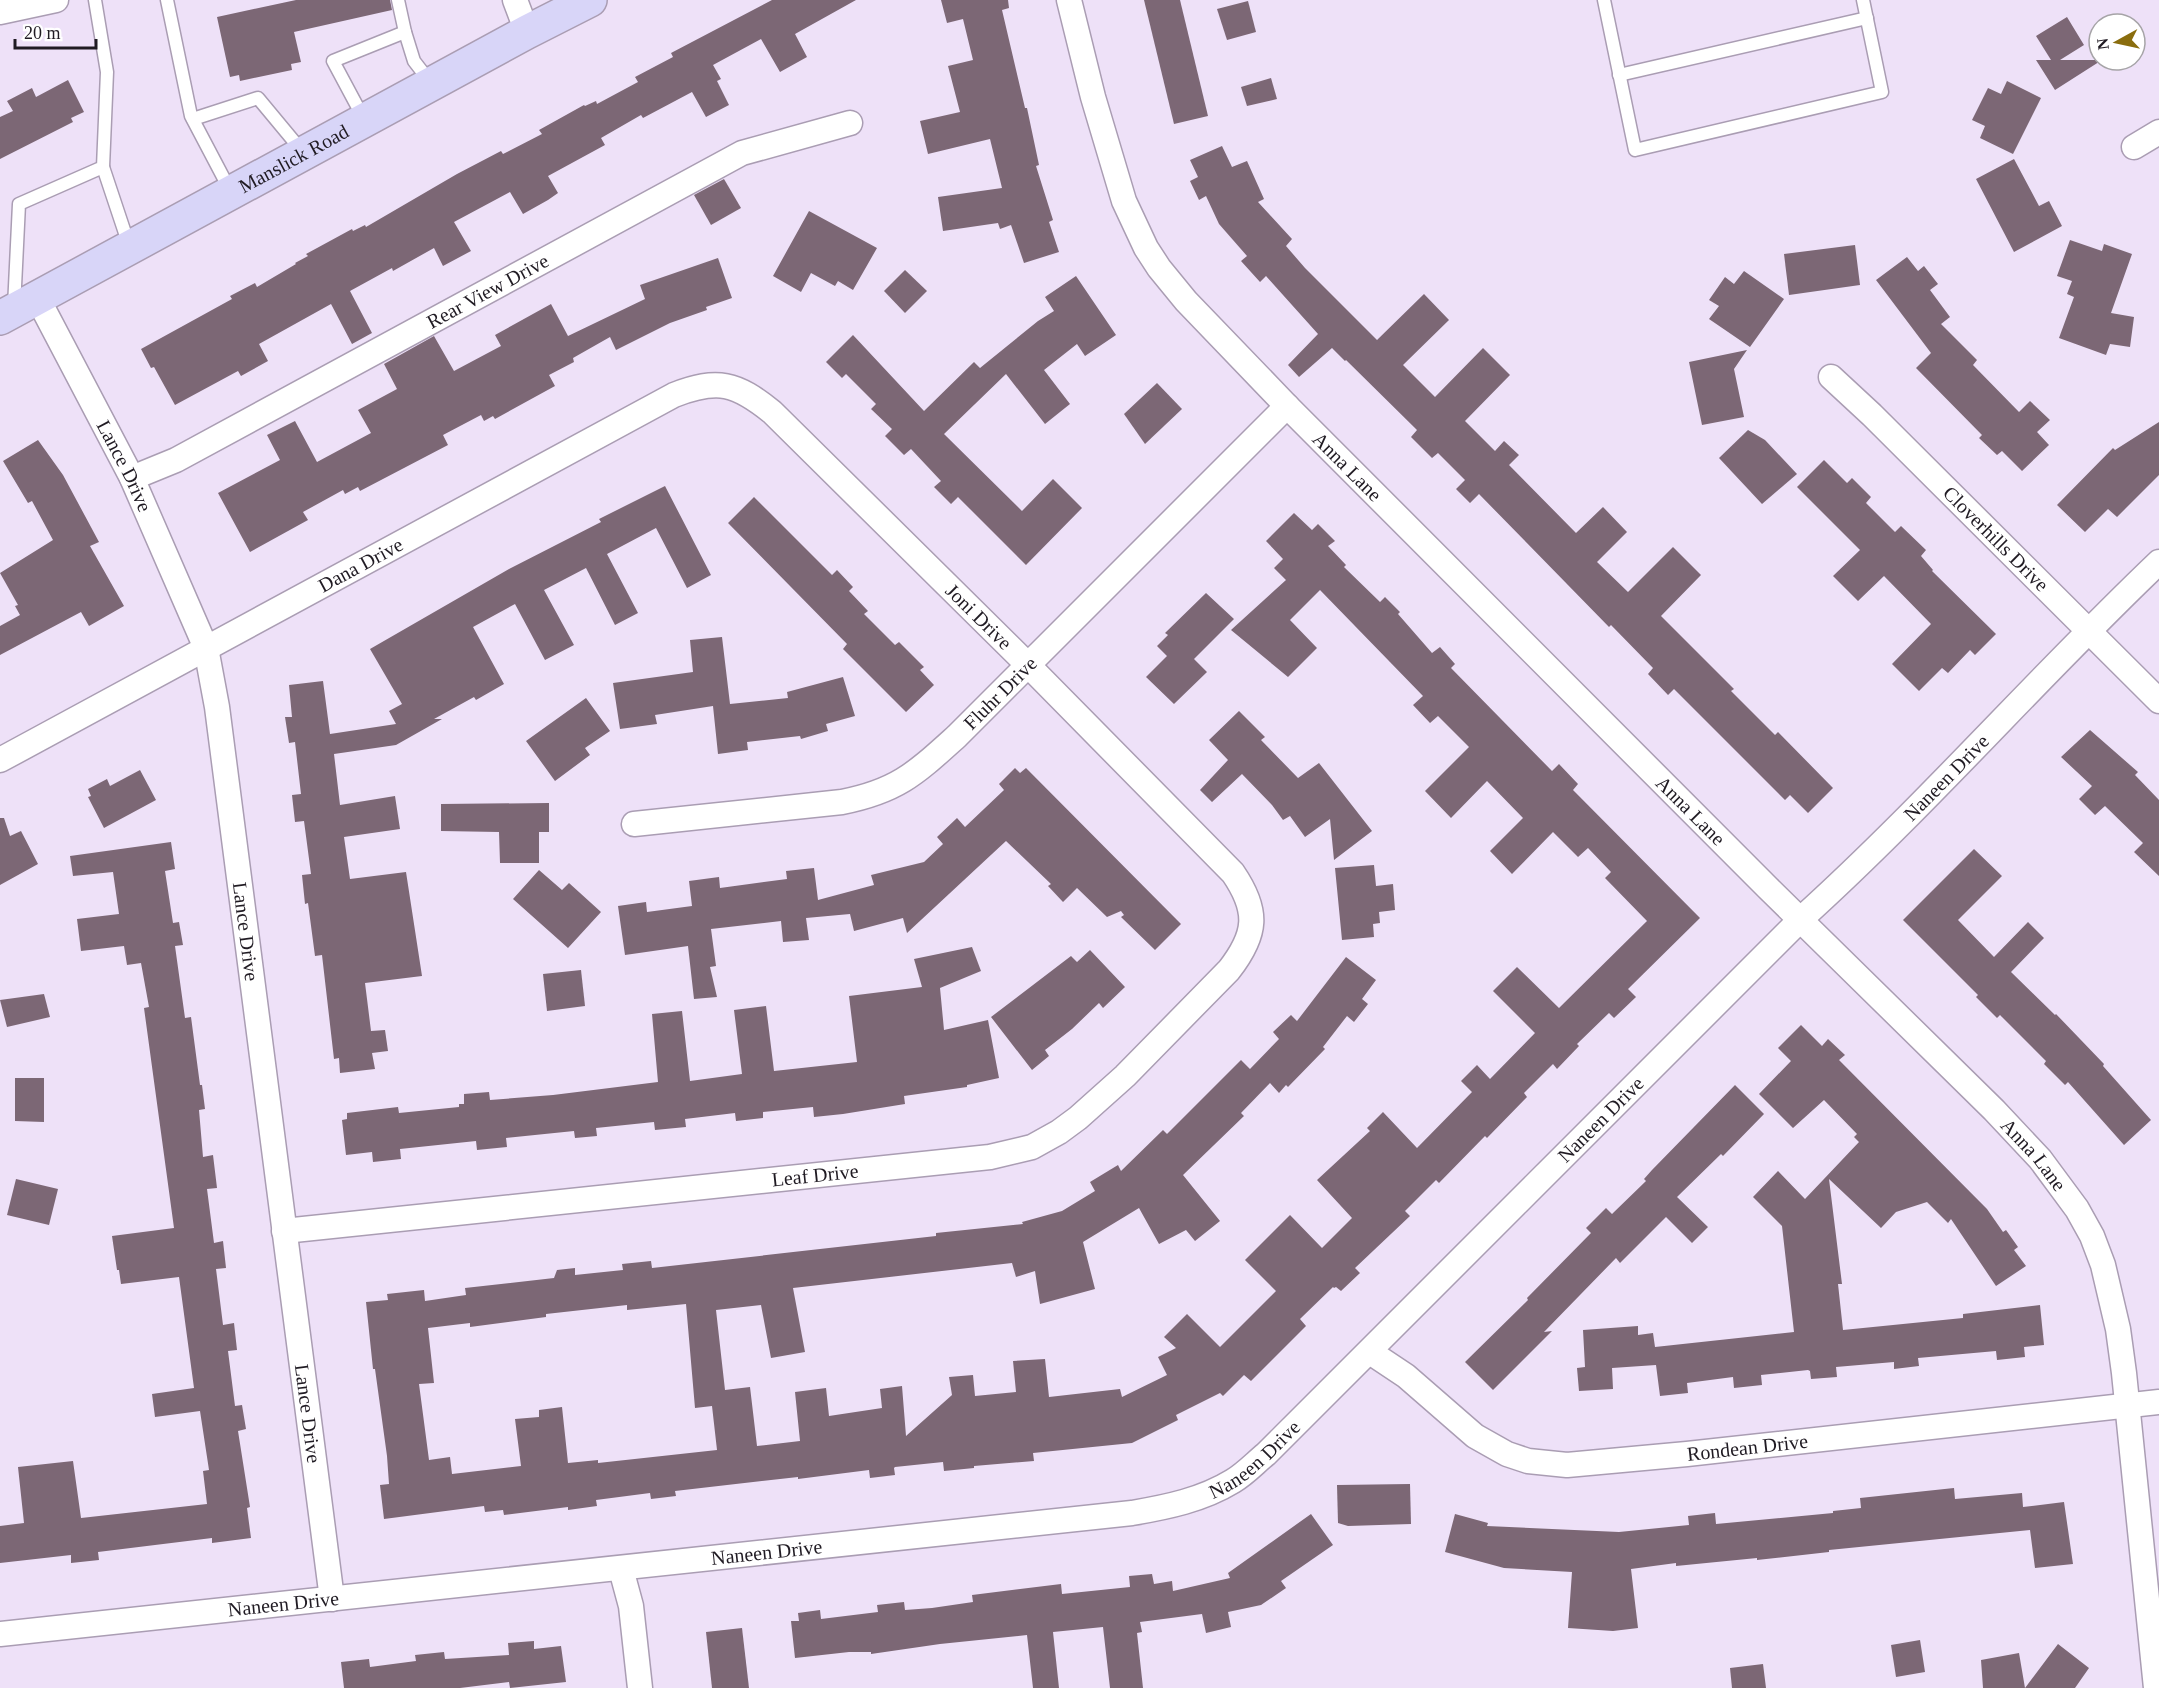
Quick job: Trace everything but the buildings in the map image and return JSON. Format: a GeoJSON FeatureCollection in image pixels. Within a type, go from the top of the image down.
{"type":"FeatureCollection","features":[{"type":"Feature","properties":{"kind":"main road","name":"Manslick Road"},"geometry":{"type":"LineString","coordinates":[[17,310],[527,32],[591,0]]}},
{"type":"Feature","properties":{"kind":"street"},"geometry":{"type":"LineString","coordinates":[[0,12],[57,0]]}},
{"type":"Feature","properties":{"kind":"street"},"geometry":{"type":"LineString","coordinates":[[515,0],[527,32]]}},
{"type":"Feature","properties":{"kind":"street","name":"Anna Lane"},"geometry":{"type":"LineString","coordinates":[[1069,0],[1093,97],[1124,201],[1146,248],[1186,301],[1287,406],[1994,1110],[2040,1159],[2077,1209],[2092,1236],[2103,1265],[2118,1329],[2156,1688]]}},
{"type":"Feature","properties":{"kind":"street","name":"Rear View Drive"},"geometry":{"type":"LineString","coordinates":[[132,478],[176,460],[742,153],[850,123]]}},
{"type":"Feature","properties":{"kind":"street"},"geometry":{"type":"LineString","coordinates":[[2134,147],[2159,132]]}},
{"type":"Feature","properties":{"kind":"street","name":"Lance Drive"},"geometry":{"type":"LineString","coordinates":[[17,310],[132,478],[206,648],[219,718],[332,1599]]}},
{"type":"Feature","properties":{"kind":"street","name":"Cloverhills Drive"},"geometry":{"type":"LineString","coordinates":[[1831,377],[2159,701]]}},
{"type":"Feature","properties":{"kind":"street","name":"Dana Drive"},"geometry":{"type":"LineString","coordinates":[[0,760],[674,395],[696,386],[724,385]]}},
{"type":"Feature","properties":{"kind":"street","name":"Joni Drive"},"geometry":{"type":"LineString","coordinates":[[724,385],[754,397],[772,412],[1028,665],[1233,873],[1246,892],[1250,906],[1251,928]]}},
{"type":"Feature","properties":{"kind":"street","name":"Fluhr Drive"},"geometry":{"type":"LineString","coordinates":[[634,824],[842,802],[867,797],[894,787],[919,770],[957,736],[1287,406]]}},
{"type":"Feature","properties":{"kind":"street","name":"Naneen Drive"},"geometry":{"type":"LineString","coordinates":[[0,1634],[1132,1513],[1171,1506],[1213,1492],[1236,1479],[1266,1455],[1801,919],[1849,875],[2088,630],[2159,562]]}},
{"type":"Feature","properties":{"kind":"street","name":"Leaf Drive"},"geometry":{"type":"LineString","coordinates":[[284,1231],[978,1158],[1032,1147],[1078,1118],[1133,1068],[1229,970],[1243,952],[1251,928]]}},
{"type":"Feature","properties":{"kind":"street","name":"Rondean Drive"},"geometry":{"type":"LineString","coordinates":[[1370,1352],[1406,1376],[1476,1436],[1507,1454],[1528,1461],[1567,1465],[2159,1402]]}},
{"type":"Feature","properties":{"kind":"street"},"geometry":{"type":"LineString","coordinates":[[621,1569],[631,1606],[640,1688]]}},
{"type":"Feature","properties":{"kind":"lane"},"geometry":{"type":"LineString","coordinates":[[95,0],[106,72],[103,167],[130,249]]}},
{"type":"Feature","properties":{"kind":"lane"},"geometry":{"type":"LineString","coordinates":[[167,0],[193,119],[231,194]]}},
{"type":"Feature","properties":{"kind":"lane"},"geometry":{"type":"LineString","coordinates":[[398,0],[414,61],[432,84]]}},
{"type":"Feature","properties":{"kind":"lane"},"geometry":{"type":"LineString","coordinates":[[1604,0],[1635,150],[1882,92],[1863,0]]}},
{"type":"Feature","properties":{"kind":"lane"},"geometry":{"type":"LineString","coordinates":[[1619,75],[1867,18]]}},
{"type":"Feature","properties":{"kind":"lane"},"geometry":{"type":"LineString","coordinates":[[365,121],[333,61],[405,32]]}},
{"type":"Feature","properties":{"kind":"lane"},"geometry":{"type":"LineString","coordinates":[[193,119],[258,98],[304,154]]}},
{"type":"Feature","properties":{"kind":"lane"},"geometry":{"type":"LineString","coordinates":[[17,310],[19,204],[103,167]]}}]}
